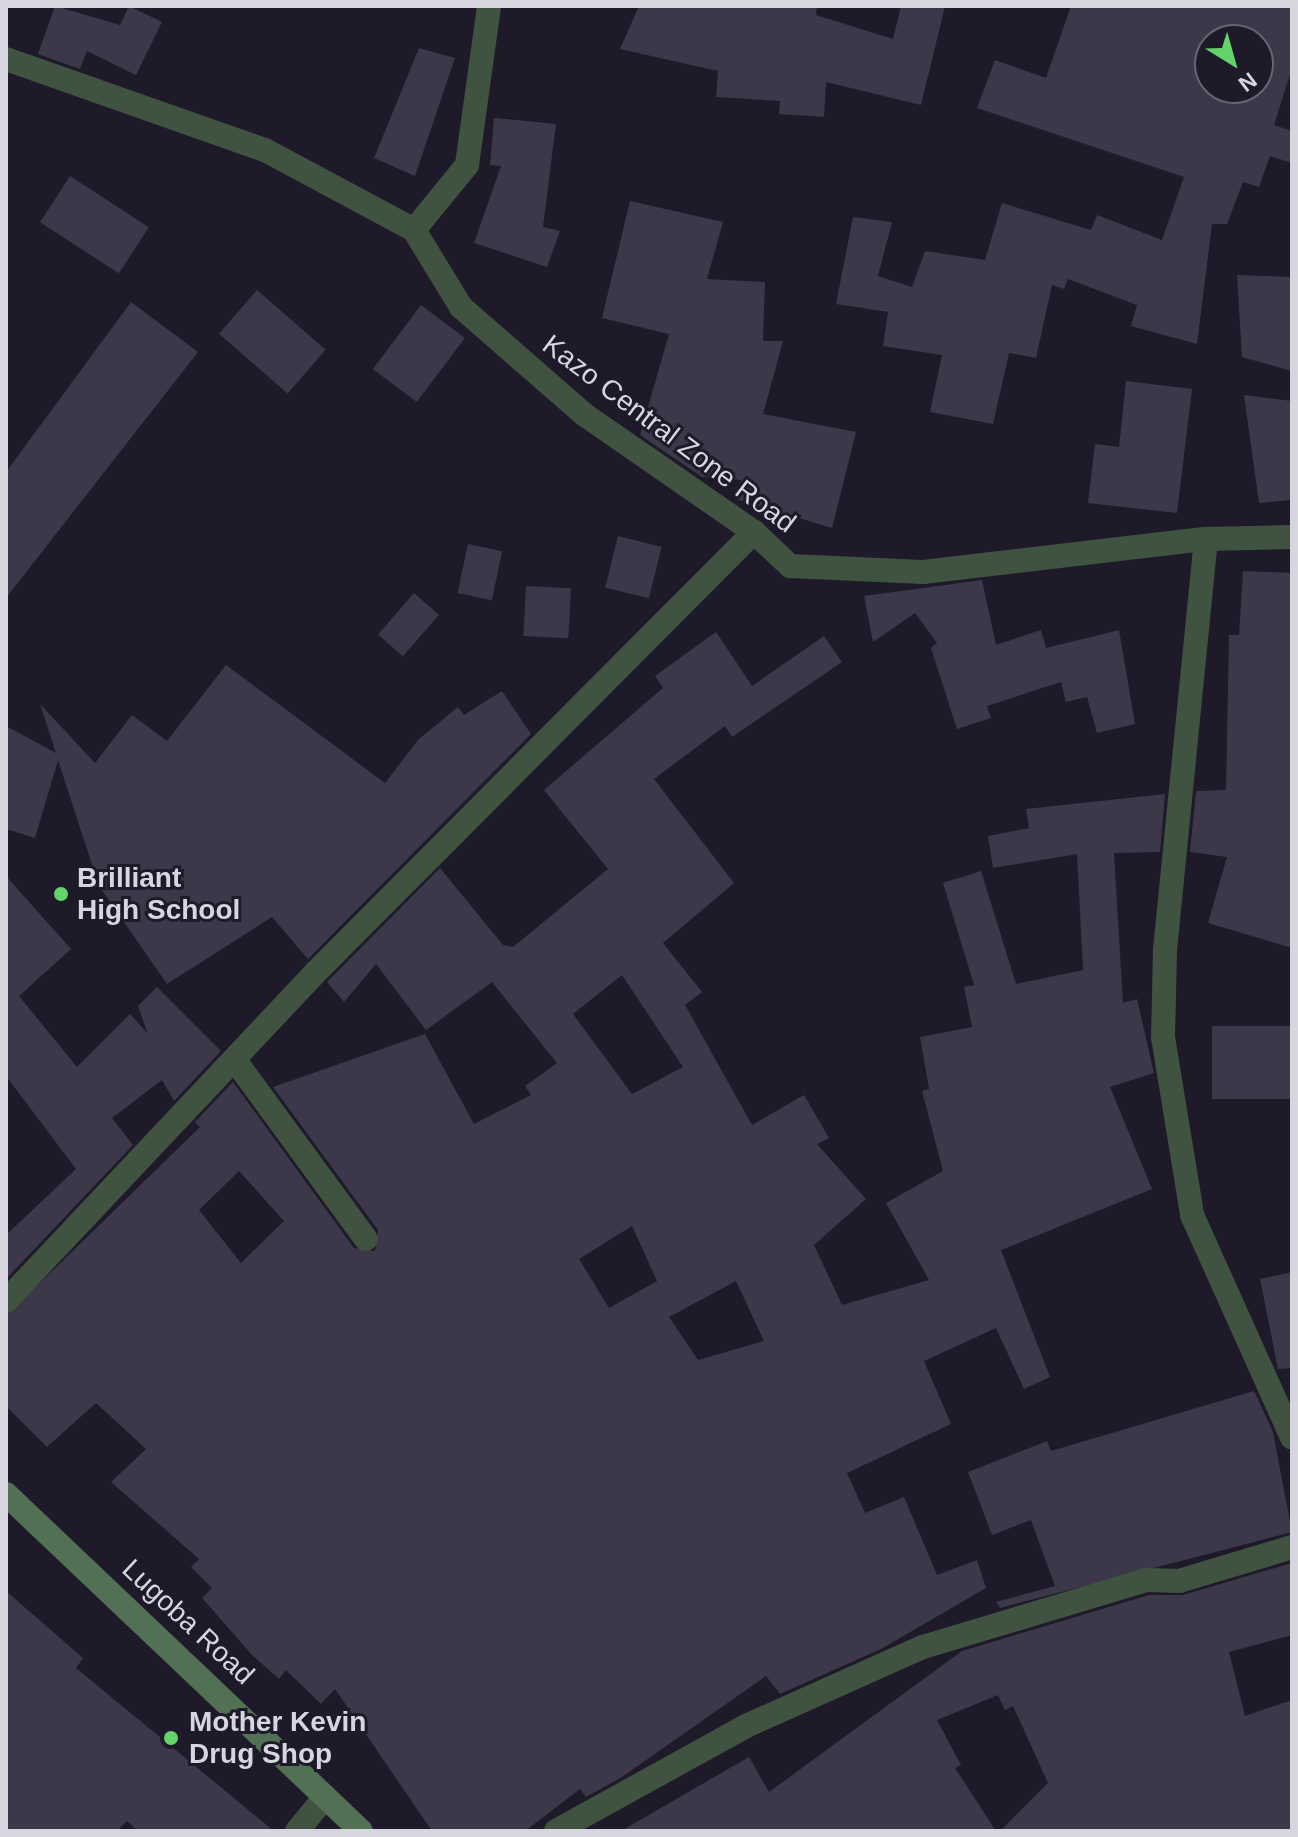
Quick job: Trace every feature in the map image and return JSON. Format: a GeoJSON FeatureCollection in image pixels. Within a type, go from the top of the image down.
{"type":"FeatureCollection","features":[{"type":"Feature","properties":{"kind":"street"},"geometry":{"type":"LineString","coordinates":[[6,59],[265,150],[414,230],[467,165],[489,6]]}},
{"type":"Feature","properties":{"kind":"street","name":"Kazo Central Zone Road"},"geometry":{"type":"LineString","coordinates":[[414,230],[461,307],[585,415],[754,532],[790,566],[923,572],[1206,539],[1292,537]]}},
{"type":"Feature","properties":{"kind":"street"},"geometry":{"type":"LineString","coordinates":[[6,1301],[237,1063],[316,972],[754,532]]}},
{"type":"Feature","properties":{"kind":"street"},"geometry":{"type":"LineString","coordinates":[[1206,539],[1165,950],[1163,1037],[1192,1215],[1292,1438]]}},
{"type":"Feature","properties":{"kind":"street"},"geometry":{"type":"LineString","coordinates":[[237,1063],[366,1239]]}},
{"type":"Feature","properties":{"kind":"street","name":"Lugoba Road"},"geometry":{"type":"LineString","coordinates":[[6,1494],[361,1831]]}},
{"type":"Feature","properties":{"kind":"street"},"geometry":{"type":"LineString","coordinates":[[556,1831],[746,1726],[923,1647],[1147,1580],[1179,1581],[1292,1547]]}},
{"type":"Feature","properties":{"kind":"street"},"geometry":{"type":"LineString","coordinates":[[297,1831],[325,1797]]}},
{"type":"Feature","properties":{"kind":"building"},"geometry":{"type":"Polygon","coordinates":[[[55,6],[120,25],[129,6],[162,22],[136,75],[87,51],[80,69],[38,54],[55,6]]]}},
{"type":"Feature","properties":{"kind":"building"},"geometry":{"type":"Polygon","coordinates":[[[639,6],[817,6],[816,15],[893,39],[901,6],[945,6],[921,105],[826,82],[824,117],[779,114],[780,101],[716,97],[718,71],[620,49],[639,6]]]}},
{"type":"Feature","properties":{"kind":"building"},"geometry":{"type":"Polygon","coordinates":[[[1071,6],[1292,6],[1292,68],[1274,125],[1292,131],[1292,163],[1270,156],[1259,187],[1243,182],[1227,224],[1212,224],[1197,344],[1131,326],[1137,305],[1068,279],[1064,289],[1052,285],[1036,358],[1009,353],[993,424],[930,412],[942,355],[883,346],[888,312],[836,304],[853,217],[892,222],[878,276],[912,287],[925,251],[985,260],[1002,203],[1091,230],[1097,215],[1162,240],[1184,177],[977,108],[995,60],[1046,78],[1071,6]]]}},
{"type":"Feature","properties":{"kind":"building"},"geometry":{"type":"Polygon","coordinates":[[[419,48],[455,58],[415,176],[374,158],[419,48]]]}},
{"type":"Feature","properties":{"kind":"building"},"geometry":{"type":"Polygon","coordinates":[[[494,118],[556,124],[543,227],[560,231],[547,267],[474,243],[501,166],[490,165],[494,118]]]}},
{"type":"Feature","properties":{"kind":"building"},"geometry":{"type":"Polygon","coordinates":[[[70,176],[149,227],[119,273],[40,222],[70,176]]]}},
{"type":"Feature","properties":{"kind":"building"},"geometry":{"type":"Polygon","coordinates":[[[630,201],[723,222],[707,279],[765,282],[763,341],[783,341],[763,414],[856,432],[832,528],[736,499],[741,480],[702,477],[640,435],[669,334],[602,318],[630,201]]]}},
{"type":"Feature","properties":{"kind":"building"},"geometry":{"type":"Polygon","coordinates":[[[1237,275],[1292,277],[1292,371],[1242,357],[1237,275]]]}},
{"type":"Feature","properties":{"kind":"building"},"geometry":{"type":"Polygon","coordinates":[[[257,290],[326,350],[288,393],[219,334],[257,290]]]}},
{"type":"Feature","properties":{"kind":"building"},"geometry":{"type":"Polygon","coordinates":[[[131,302],[198,352],[6,598],[6,472],[131,302]]]}},
{"type":"Feature","properties":{"kind":"building"},"geometry":{"type":"Polygon","coordinates":[[[421,305],[465,338],[417,402],[373,369],[421,305]]]}},
{"type":"Feature","properties":{"kind":"building"},"geometry":{"type":"Polygon","coordinates":[[[1126,381],[1192,389],[1177,513],[1088,503],[1095,444],[1119,447],[1126,381]]]}},
{"type":"Feature","properties":{"kind":"building"},"geometry":{"type":"Polygon","coordinates":[[[1244,395],[1292,401],[1292,500],[1259,503],[1244,395]]]}},
{"type":"Feature","properties":{"kind":"building"},"geometry":{"type":"Polygon","coordinates":[[[618,536],[662,547],[649,598],[605,587],[618,536]]]}},
{"type":"Feature","properties":{"kind":"building"},"geometry":{"type":"Polygon","coordinates":[[[468,544],[502,551],[492,600],[458,593],[468,544]]]}},
{"type":"Feature","properties":{"kind":"building"},"geometry":{"type":"Polygon","coordinates":[[[1243,571],[1292,573],[1292,948],[1208,923],[1227,857],[1190,852],[1196,791],[1226,790],[1229,635],[1239,635],[1243,571]]]}},
{"type":"Feature","properties":{"kind":"building"},"geometry":{"type":"Polygon","coordinates":[[[982,580],[996,645],[1041,630],[1046,648],[1119,630],[1135,724],[1097,733],[1087,697],[1066,702],[1061,682],[987,706],[991,718],[957,729],[931,648],[937,643],[915,613],[873,642],[864,596],[982,580]]]}},
{"type":"Feature","properties":{"kind":"building"},"geometry":{"type":"Polygon","coordinates":[[[526,586],[571,588],[568,638],[523,636],[526,586]]]}},
{"type":"Feature","properties":{"kind":"building"},"geometry":{"type":"Polygon","coordinates":[[[414,593],[439,615],[403,656],[378,635],[414,593]]]}},
{"type":"Feature","properties":{"kind":"building"},"geometry":{"type":"Polygon","coordinates":[[[716,632],[752,686],[824,636],[842,662],[732,737],[725,726],[654,779],[734,883],[663,943],[702,992],[685,1005],[752,1125],[804,1095],[829,1138],[817,1144],[866,1199],[814,1245],[842,1305],[929,1280],[886,1203],[943,1171],[922,1091],[929,1089],[920,1037],[972,1027],[964,987],[974,985],[943,883],[981,871],[1016,984],[1083,970],[1077,854],[993,868],[988,836],[1029,828],[1026,809],[1165,794],[1160,852],[1114,853],[1123,1003],[1137,999],[1154,1073],[1110,1087],[1152,1189],[1001,1250],[1050,1377],[1024,1389],[996,1328],[924,1361],[951,1424],[847,1473],[865,1513],[904,1497],[937,1575],[977,1560],[986,1588],[881,1649],[780,1694],[766,1676],[622,1777],[586,1797],[580,1789],[525,1831],[432,1831],[335,1689],[321,1704],[286,1670],[279,1679],[252,1655],[202,1598],[212,1588],[191,1567],[199,1559],[111,1482],[146,1449],[96,1403],[47,1447],[6,1406],[6,1316],[200,1127],[195,1122],[233,1082],[354,1248],[375,1251],[378,1230],[273,1087],[425,1034],[474,1124],[531,1095],[525,1086],[557,1063],[492,982],[426,1030],[376,964],[344,1002],[327,982],[440,868],[503,945],[513,947],[608,869],[544,790],[663,688],[655,676],[716,632]],[[622,975],[573,1014],[632,1094],[683,1067],[622,975]],[[239,1171],[199,1210],[241,1263],[284,1221],[239,1171]],[[632,1226],[579,1259],[609,1308],[657,1281],[632,1226]],[[736,1281],[669,1317],[698,1360],[764,1341],[736,1281]]]}},
{"type":"Feature","properties":{"kind":"building"},"geometry":{"type":"Polygon","coordinates":[[[226,665],[385,783],[419,739],[458,707],[464,715],[502,691],[531,734],[308,959],[272,917],[167,984],[99,886],[58,760],[35,838],[6,829],[6,726],[56,753],[40,704],[95,763],[132,715],[167,741],[226,665]]]}},
{"type":"Feature","properties":{"kind":"building"},"geometry":{"type":"Polygon","coordinates":[[[6,876],[71,949],[19,996],[77,1067],[130,1014],[148,1034],[138,1006],[157,987],[221,1051],[174,1101],[162,1080],[112,1118],[133,1145],[6,1279],[6,1235],[76,1169],[6,1076],[6,876]]]}},
{"type":"Feature","properties":{"kind":"building"},"geometry":{"type":"Polygon","coordinates":[[[1212,1026],[1292,1026],[1292,1099],[1212,1099],[1212,1026]]]}},
{"type":"Feature","properties":{"kind":"building"},"geometry":{"type":"Polygon","coordinates":[[[1292,1272],[1292,1368],[1278,1369],[1260,1279],[1292,1272]]]}},
{"type":"Feature","properties":{"kind":"building"},"geometry":{"type":"Polygon","coordinates":[[[1254,1391],[1273,1432],[1292,1532],[1000,1608],[996,1602],[1055,1586],[1031,1520],[992,1535],[968,1472],[1047,1441],[1051,1451],[1254,1391]]]}},
{"type":"Feature","properties":{"kind":"building"},"geometry":{"type":"Polygon","coordinates":[[[1292,1563],[1292,1635],[1229,1652],[1245,1716],[1292,1700],[1292,1831],[1000,1831],[1048,1783],[1013,1706],[1005,1710],[998,1695],[937,1720],[961,1765],[955,1768],[996,1831],[621,1831],[749,1757],[769,1792],[962,1651],[1149,1595],[1183,1595],[1292,1563]]]}},
{"type":"Feature","properties":{"kind":"building"},"geometry":{"type":"Polygon","coordinates":[[[6,1591],[83,1658],[76,1668],[274,1831],[138,1831],[127,1821],[117,1831],[6,1831],[6,1591]]]}},
{"type":"Feature","properties":{"kind":"place","name":"Brilliant High School"},"geometry":{"type":"Point","coordinates":[61,894]}},
{"type":"Feature","properties":{"kind":"place","name":"Mother Kevin Drug Shop"},"geometry":{"type":"Point","coordinates":[171,1738]}}]}
